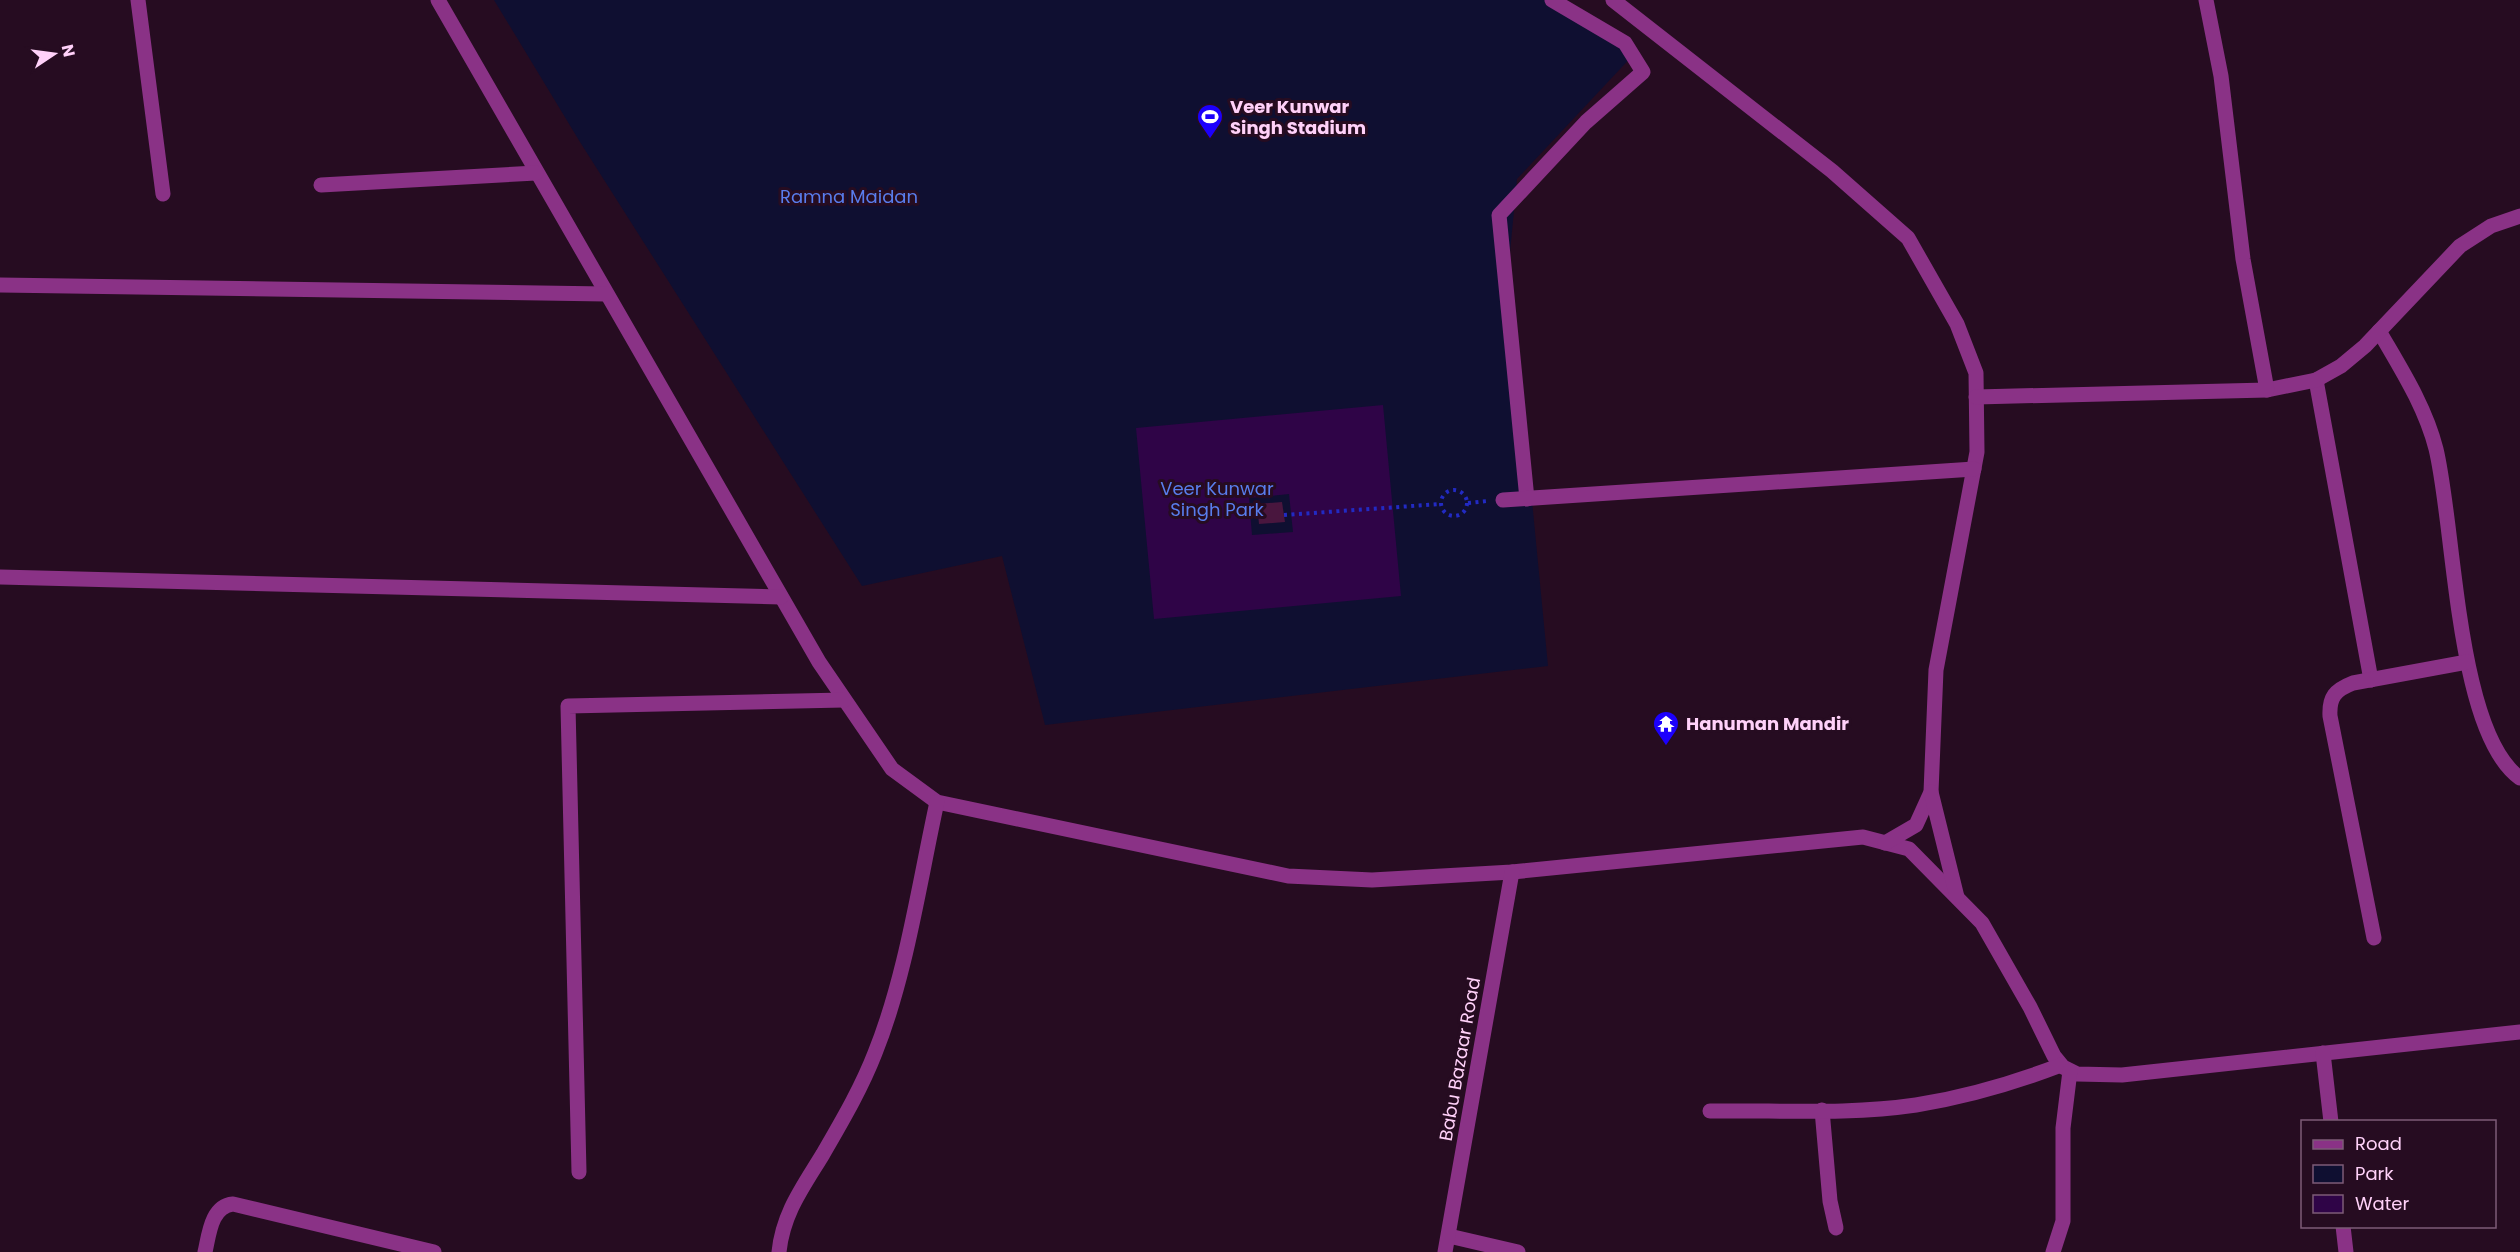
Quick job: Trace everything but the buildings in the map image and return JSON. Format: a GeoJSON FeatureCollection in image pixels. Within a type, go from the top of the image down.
{"type":"FeatureCollection","features":[{"type":"Feature","properties":{"kind":"street"},"geometry":{"type":"LineString","coordinates":[[138,0],[163,194]]}},
{"type":"Feature","properties":{"kind":"street"},"geometry":{"type":"LineString","coordinates":[[438,0],[781,597],[844,700],[892,769],[937,802],[1288,876],[1372,880],[1512,872],[1863,837],[1909,849],[1982,923],[2030,1007],[2054,1056],[2065,1068],[2063,1221],[2053,1252]]}},
{"type":"Feature","properties":{"kind":"street"},"geometry":{"type":"LineString","coordinates":[[1527,499],[1499,215],[1586,122],[1643,72],[1624,43],[1552,0]]}},
{"type":"Feature","properties":{"kind":"street"},"geometry":{"type":"LineString","coordinates":[[1613,0],[1832,171],[1908,238],[1957,324],[1976,373],[1977,452],[1936,670],[1931,792],[1958,899]]}},
{"type":"Feature","properties":{"kind":"street"},"geometry":{"type":"LineString","coordinates":[[2206,0],[2221,76],[2243,259],[2267,390]]}},
{"type":"Feature","properties":{"kind":"street"},"geometry":{"type":"LineString","coordinates":[[321,184],[536,173]]}},
{"type":"Feature","properties":{"kind":"street"},"geometry":{"type":"LineString","coordinates":[[1976,397],[2267,390],[2316,380],[2341,366],[2379,331],[2460,246],[2491,226],[2520,216]]}},
{"type":"Feature","properties":{"kind":"street"},"geometry":{"type":"LineString","coordinates":[[0,285],[606,294]]}},
{"type":"Feature","properties":{"kind":"street"},"geometry":{"type":"LineString","coordinates":[[2379,331],[2419,402],[2436,452],[2467,662],[2483,724],[2496,750],[2520,778]]}},
{"type":"Feature","properties":{"kind":"street"},"geometry":{"type":"LineString","coordinates":[[2316,380],[2371,680]]}},
{"type":"Feature","properties":{"kind":"street"},"geometry":{"type":"LineString","coordinates":[[1503,500],[1974,469]]}},
{"type":"Feature","properties":{"kind":"street"},"geometry":{"type":"LineString","coordinates":[[0,577],[781,597]]}},
{"type":"Feature","properties":{"kind":"street"},"geometry":{"type":"LineString","coordinates":[[2374,938],[2330,705],[2337,690],[2371,680],[2467,662]]}},
{"type":"Feature","properties":{"kind":"street"},"geometry":{"type":"LineString","coordinates":[[579,1172],[568,706],[844,700]]}},
{"type":"Feature","properties":{"kind":"street"},"geometry":{"type":"LineString","coordinates":[[1885,843],[1916,825],[1931,792]]}},
{"type":"Feature","properties":{"kind":"street"},"geometry":{"type":"LineString","coordinates":[[779,1252],[781,1230],[789,1209],[857,1095],[876,1050],[898,978],[937,802]]}},
{"type":"Feature","properties":{"kind":"street","name":"Babu Bazaar Road"},"geometry":{"type":"LineString","coordinates":[[1445,1252],[1512,872]]}},
{"type":"Feature","properties":{"kind":"street"},"geometry":{"type":"LineString","coordinates":[[1710,1111],[1893,1107],[1959,1097],[2065,1068],[2099,1076],[2122,1075],[2520,1032]]}},
{"type":"Feature","properties":{"kind":"street"},"geometry":{"type":"LineString","coordinates":[[2323,1053],[2331,1120]]}},
{"type":"Feature","properties":{"kind":"street"},"geometry":{"type":"LineString","coordinates":[[1822,1110],[1830,1201],[1836,1228]]}},
{"type":"Feature","properties":{"kind":"street"},"geometry":{"type":"LineString","coordinates":[[205,1252],[214,1218],[223,1207],[233,1204],[434,1252]]}},
{"type":"Feature","properties":{"kind":"street"},"geometry":{"type":"LineString","coordinates":[[2343,1228],[2346,1252]]}},
{"type":"Feature","properties":{"kind":"street"},"geometry":{"type":"LineString","coordinates":[[1449,1236],[1518,1252]]}},
{"type":"Feature","properties":{"kind":"path"},"geometry":{"type":"LineString","coordinates":[[1453,489],[1465,494],[1467,503],[1465,511],[1452,516],[1444,512],[1440,504],[1446,492],[1453,489]]}},
{"type":"Feature","properties":{"kind":"path"},"geometry":{"type":"LineString","coordinates":[[1284,515],[1440,504]]}},
{"type":"Feature","properties":{"kind":"green space","name":"Ramna Maidan"},"geometry":{"type":"Polygon","coordinates":[[[494,0],[1557,0],[1636,52],[1517,179],[1509,263],[1548,666],[1045,725],[1002,556],[862,586],[580,142],[494,0]]]}},
{"type":"Feature","properties":{"kind":"water"},"geometry":{"type":"Polygon","coordinates":[[[1383,405],[1401,596],[1154,619],[1136,428],[1383,405]],[[1289,494],[1249,498],[1252,535],[1293,532],[1289,494]]]}},
{"type":"Feature","properties":{"kind":"place","name":"Veer Kunwar Singh Stadium"},"geometry":{"type":"Point","coordinates":[1210,140]}},
{"type":"Feature","properties":{"kind":"place","name":"Hanuman Mandir"},"geometry":{"type":"Point","coordinates":[1666,747]}},
{"type":"Feature","properties":{"kind":"park label","name":"Veer Kunwar Singh Park"},"geometry":{"type":"Point","coordinates":[1217,499]}}]}
